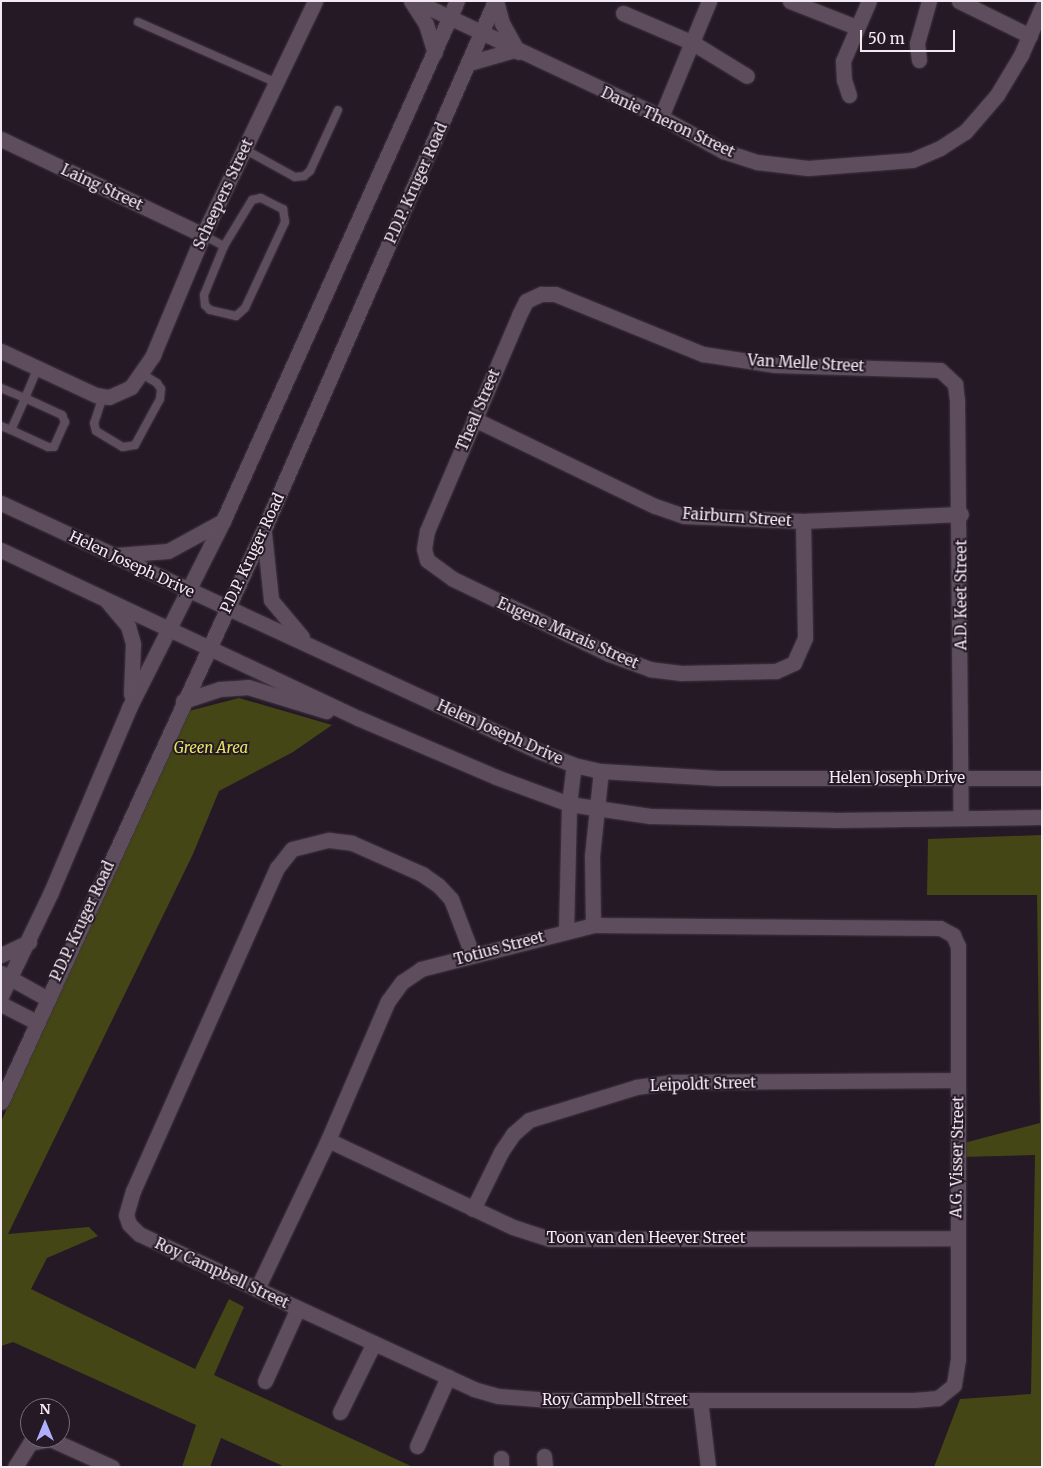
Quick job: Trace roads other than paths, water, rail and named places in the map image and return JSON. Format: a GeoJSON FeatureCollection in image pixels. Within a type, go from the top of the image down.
{"type":"FeatureCollection","features":[{"type":"Feature","properties":{"kind":"street","name":"Scheepers Street"},"geometry":{"type":"LineString","coordinates":[[103,396],[121,394],[131,387],[142,374],[203,235],[315,1]]}},
{"type":"Feature","properties":{"kind":"street"},"geometry":{"type":"LineString","coordinates":[[1,996],[6,975],[29,942],[129,708],[223,521],[458,1]]}},
{"type":"Feature","properties":{"kind":"street"},"geometry":{"type":"LineString","coordinates":[[469,63],[516,51],[502,23],[495,1]]}},
{"type":"Feature","properties":{"kind":"street","name":"P.D.P. Kruger Road"},"geometry":{"type":"LineString","coordinates":[[1,1102],[46,998],[264,529],[495,1]]}},
{"type":"Feature","properties":{"kind":"street"},"geometry":{"type":"LineString","coordinates":[[661,117],[710,1]]}},
{"type":"Feature","properties":{"kind":"street"},"geometry":{"type":"LineString","coordinates":[[790,1],[856,27]]}},
{"type":"Feature","properties":{"kind":"street"},"geometry":{"type":"LineString","coordinates":[[849,95],[844,80],[843,61],[856,27],[869,1]]}},
{"type":"Feature","properties":{"kind":"street"},"geometry":{"type":"LineString","coordinates":[[919,60],[917,43],[929,1]]}},
{"type":"Feature","properties":{"kind":"street"},"geometry":{"type":"LineString","coordinates":[[959,1],[1030,36]]}},
{"type":"Feature","properties":{"kind":"street"},"geometry":{"type":"LineString","coordinates":[[417,2],[435,53]]}},
{"type":"Feature","properties":{"kind":"street","name":"Danie Theron Street"},"geometry":{"type":"LineString","coordinates":[[417,2],[451,17],[516,51],[661,117],[724,150],[757,162],[808,168],[912,160],[940,148],[965,132],[997,95],[1030,36],[1042,8]]}},
{"type":"Feature","properties":{"kind":"street"},"geometry":{"type":"LineString","coordinates":[[623,13],[693,43],[747,76]]}},
{"type":"Feature","properties":{"kind":"street","name":"Laing Street"},"geometry":{"type":"LineString","coordinates":[[1,139],[203,235]]}},
{"type":"Feature","properties":{"kind":"street","name":"Theal Street"},"geometry":{"type":"LineString","coordinates":[[424,549],[427,531],[526,301],[541,294],[555,294]]}},
{"type":"Feature","properties":{"kind":"street","name":"Van Melle Street"},"geometry":{"type":"LineString","coordinates":[[555,294],[703,354],[775,365],[922,367],[940,370],[948,376]]}},
{"type":"Feature","properties":{"kind":"street"},"geometry":{"type":"LineString","coordinates":[[1,351],[103,396]]}},
{"type":"Feature","properties":{"kind":"street","name":"A.D. Keet Street"},"geometry":{"type":"LineString","coordinates":[[948,376],[955,384],[957,401],[961,514],[961,818]]}},
{"type":"Feature","properties":{"kind":"street","name":"Fairburn Street"},"geometry":{"type":"LineString","coordinates":[[474,420],[654,506],[684,516],[803,521],[961,514]]}},
{"type":"Feature","properties":{"kind":"street","name":"Helen Joseph Drive"},"geometry":{"type":"LineString","coordinates":[[1,503],[309,644],[538,752],[574,765],[601,771],[718,778],[1042,778]]}},
{"type":"Feature","properties":{"kind":"street"},"geometry":{"type":"LineString","coordinates":[[114,555],[168,551],[223,521]]}},
{"type":"Feature","properties":{"kind":"street","name":"Eugene Marais Street"},"geometry":{"type":"LineString","coordinates":[[424,549],[427,560],[453,580],[609,654],[650,669],[681,673],[776,671],[794,663],[805,638],[803,521]]}},
{"type":"Feature","properties":{"kind":"street"},"geometry":{"type":"LineString","coordinates":[[264,529],[271,600],[278,612],[309,644]]}},
{"type":"Feature","properties":{"kind":"street"},"geometry":{"type":"LineString","coordinates":[[1,550],[102,595],[358,718],[496,777],[569,804],[597,810],[650,816],[834,820],[1042,817]]}},
{"type":"Feature","properties":{"kind":"street"},"geometry":{"type":"LineString","coordinates":[[102,595],[120,614],[134,644],[129,708]]}},
{"type":"Feature","properties":{"kind":"street"},"geometry":{"type":"LineString","coordinates":[[183,701],[220,689],[248,687],[348,718],[358,718]]}},
{"type":"Feature","properties":{"kind":"street"},"geometry":{"type":"LineString","coordinates":[[566,930],[569,804],[574,765]]}},
{"type":"Feature","properties":{"kind":"street"},"geometry":{"type":"LineString","coordinates":[[593,925],[592,856],[601,771]]}},
{"type":"Feature","properties":{"kind":"street","name":"Roy Campbell Street"},"geometry":{"type":"LineString","coordinates":[[472,954],[451,899],[438,885],[422,874],[352,843],[329,840],[292,849],[284,858],[133,1191],[126,1215],[139,1234],[488,1394],[523,1399],[929,1400],[948,1393]]}},
{"type":"Feature","properties":{"kind":"street","name":"Totius Street"},"geometry":{"type":"LineString","coordinates":[[257,1289],[328,1140],[388,1001],[402,982],[420,969],[566,930],[593,925],[940,928]]}},
{"type":"Feature","properties":{"kind":"street","name":"A.G. Visser Street"},"geometry":{"type":"LineString","coordinates":[[940,928],[953,935],[958,946],[957,1374],[948,1393]]}},
{"type":"Feature","properties":{"kind":"street"},"geometry":{"type":"LineString","coordinates":[[1,955],[29,942]]}},
{"type":"Feature","properties":{"kind":"street"},"geometry":{"type":"LineString","coordinates":[[6,975],[46,998]]}},
{"type":"Feature","properties":{"kind":"street"},"geometry":{"type":"LineString","coordinates":[[1,1004],[36,1022]]}},
{"type":"Feature","properties":{"kind":"street","name":"Leipoldt Street"},"geometry":{"type":"LineString","coordinates":[[473,1209],[501,1152],[513,1134],[530,1120],[636,1087],[671,1082],[958,1080]]}},
{"type":"Feature","properties":{"kind":"street","name":"Toon van den Heever Street"},"geometry":{"type":"LineString","coordinates":[[328,1140],[532,1236],[550,1239],[956,1238]]}},
{"type":"Feature","properties":{"kind":"street"},"geometry":{"type":"LineString","coordinates":[[265,1380],[298,1308]]}},
{"type":"Feature","properties":{"kind":"street"},"geometry":{"type":"LineString","coordinates":[[340,1412],[374,1343]]}},
{"type":"Feature","properties":{"kind":"street"},"geometry":{"type":"LineString","coordinates":[[416,1446],[448,1376]]}},
{"type":"Feature","properties":{"kind":"street"},"geometry":{"type":"LineString","coordinates":[[700,1400],[708,1467]]}},
{"type":"Feature","properties":{"kind":"street"},"geometry":{"type":"LineString","coordinates":[[15,1467],[30,1443],[50,1439],[112,1467]]}},
{"type":"Feature","properties":{"kind":"lane"},"geometry":{"type":"LineString","coordinates":[[138,22],[275,82]]}},
{"type":"Feature","properties":{"kind":"lane"},"geometry":{"type":"LineString","coordinates":[[244,150],[295,177],[304,176],[310,171],[338,110]]}},
{"type":"Feature","properties":{"kind":"lane"},"geometry":{"type":"LineString","coordinates":[[261,198],[283,209],[285,222],[245,308],[236,316],[210,310],[205,305],[204,296],[224,246],[252,200],[261,198]]}},
{"type":"Feature","properties":{"kind":"lane"},"geometry":{"type":"LineString","coordinates":[[203,235],[224,246]]}},
{"type":"Feature","properties":{"kind":"lane"},"geometry":{"type":"LineString","coordinates":[[11,430],[38,368]]}},
{"type":"Feature","properties":{"kind":"lane"},"geometry":{"type":"LineString","coordinates":[[103,396],[94,423],[96,431],[123,447],[135,445],[157,406],[161,389],[157,383],[142,374]]}},
{"type":"Feature","properties":{"kind":"lane"},"geometry":{"type":"LineString","coordinates":[[1,388],[65,418],[57,443],[48,447],[1,426]]}},
{"type":"Feature","properties":{"kind":"park label","name":"Green Area"},"geometry":{"type":"Point","coordinates":[211,748]}}]}
